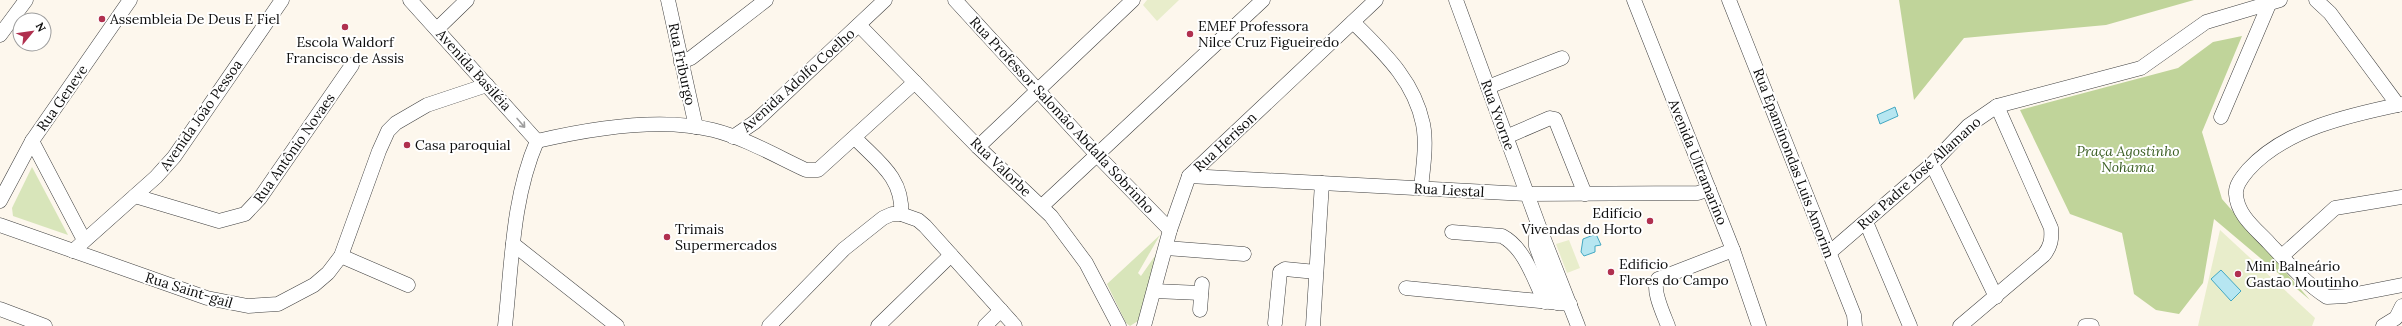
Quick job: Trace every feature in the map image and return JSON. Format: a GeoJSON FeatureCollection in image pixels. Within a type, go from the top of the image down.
{"type":"FeatureCollection","features":[{"type":"Feature","properties":{"kind":"street"},"geometry":{"type":"LineString","coordinates":[[0,35],[26,0]]}},
{"type":"Feature","properties":{"kind":"street","name":"Rua Geneve"},"geometry":{"type":"LineString","coordinates":[[0,200],[32,141],[130,0]]}},
{"type":"Feature","properties":{"kind":"street","name":"Avenida João Pessoa"},"geometry":{"type":"LineString","coordinates":[[73,251],[135,196],[174,157],[282,0]]}},
{"type":"Feature","properties":{"kind":"street","name":"Avenida Basiléia"},"geometry":{"type":"LineString","coordinates":[[410,0],[537,141]]}},
{"type":"Feature","properties":{"kind":"street"},"geometry":{"type":"LineString","coordinates":[[437,29],[468,0]]}},
{"type":"Feature","properties":{"kind":"street","name":"Rua Friburgo"},"geometry":{"type":"LineString","coordinates":[[668,0],[696,127]]}},
{"type":"Feature","properties":{"kind":"street"},"geometry":{"type":"LineString","coordinates":[[681,62],[691,58],[766,0]]}},
{"type":"Feature","properties":{"kind":"street","name":"Avenida Adolfo Coelho"},"geometry":{"type":"LineString","coordinates":[[537,141],[588,130],[621,127],[696,127],[733,137],[749,127],[885,0]]}},
{"type":"Feature","properties":{"kind":"street","name":"Rua Professor Salomão Abdalla Sobrinho"},"geometry":{"type":"LineString","coordinates":[[955,0],[1097,155],[1170,230]]}},
{"type":"Feature","properties":{"kind":"street"},"geometry":{"type":"LineString","coordinates":[[978,147],[1133,0]]}},
{"type":"Feature","properties":{"kind":"street"},"geometry":{"type":"LineString","coordinates":[[1042,206],[1263,0]]}},
{"type":"Feature","properties":{"kind":"street","name":"Rua Herison"},"geometry":{"type":"LineString","coordinates":[[1144,326],[1170,230],[1189,176],[1376,0]]}},
{"type":"Feature","properties":{"kind":"street","name":"Rua Yvorne"},"geometry":{"type":"LineString","coordinates":[[1456,0],[1540,229],[1557,303],[1578,326]]}},
{"type":"Feature","properties":{"kind":"street","name":"Avenida Ultramarino"},"geometry":{"type":"LineString","coordinates":[[1634,0],[1733,250],[1759,326]]}},
{"type":"Feature","properties":{"kind":"street","name":"Rua Epaminondas Luis Amorim"},"geometry":{"type":"LineString","coordinates":[[1729,0],[1854,315],[1855,326]]}},
{"type":"Feature","properties":{"kind":"street"},"geometry":{"type":"LineString","coordinates":[[2316,0],[2330,12],[2400,105],[2316,127],[2296,134],[2271,150],[2241,178],[2236,192],[2242,213],[2282,256],[2327,296],[2346,296],[2402,286]]}},
{"type":"Feature","properties":{"kind":"street"},"geometry":{"type":"LineString","coordinates":[[2222,117],[2275,1]]}},
{"type":"Feature","properties":{"kind":"street","name":"Rua Padre José Allamano"},"geometry":{"type":"LineString","coordinates":[[1829,253],[1932,164],[1968,126],[1997,106],[2141,68],[2206,22],[2275,1]]}},
{"type":"Feature","properties":{"kind":"street"},"geometry":{"type":"LineString","coordinates":[[1353,22],[1392,61],[1409,87],[1423,124],[1421,188]]}},
{"type":"Feature","properties":{"kind":"street","name":"Rua Valorbe"},"geometry":{"type":"LineString","coordinates":[[859,25],[978,147],[1042,206],[1086,263],[1119,326]]}},
{"type":"Feature","properties":{"kind":"street"},"geometry":{"type":"LineString","coordinates":[[1488,87],[1562,58]]}},
{"type":"Feature","properties":{"kind":"street","name":"Rua Antônio Novaes"},"geometry":{"type":"LineString","coordinates":[[135,196],[219,221],[229,220],[245,214],[260,198],[352,65]]}},
{"type":"Feature","properties":{"kind":"street"},"geometry":{"type":"LineString","coordinates":[[733,137],[812,170],[818,170],[826,165],[915,82]]}},
{"type":"Feature","properties":{"kind":"street","name":"Rua Saint-gail"},"geometry":{"type":"LineString","coordinates":[[0,225],[207,298],[248,306],[278,304],[292,298],[314,285],[328,273],[341,256],[368,176],[388,131],[402,118],[414,110],[487,85]]}},
{"type":"Feature","properties":{"kind":"street"},"geometry":{"type":"LineString","coordinates":[[1960,326],[2044,255],[2050,247],[2052,238],[2051,228],[1997,106]]}},
{"type":"Feature","properties":{"kind":"street"},"geometry":{"type":"LineString","coordinates":[[1506,137],[1550,118],[1557,120],[1585,194]]}},
{"type":"Feature","properties":{"kind":"street"},"geometry":{"type":"LineString","coordinates":[[747,143],[749,127]]}},
{"type":"Feature","properties":{"kind":"street"},"geometry":{"type":"LineString","coordinates":[[855,138],[895,181],[902,196],[901,214]]}},
{"type":"Feature","properties":{"kind":"street"},"geometry":{"type":"LineString","coordinates":[[32,141],[84,240]]}},
{"type":"Feature","properties":{"kind":"street"},"geometry":{"type":"LineString","coordinates":[[506,326],[513,244],[522,182],[537,141]]}},
{"type":"Feature","properties":{"kind":"street"},"geometry":{"type":"LineString","coordinates":[[1932,164],[1996,297]]}},
{"type":"Feature","properties":{"kind":"street","name":"Rua Liestal"},"geometry":{"type":"LineString","coordinates":[[1189,176],[1527,194],[1698,194],[1709,189]]}},
{"type":"Feature","properties":{"kind":"street"},"geometry":{"type":"LineString","coordinates":[[1313,326],[1322,183]]}},
{"type":"Feature","properties":{"kind":"street"},"geometry":{"type":"LineString","coordinates":[[2282,256],[2336,208],[2402,197]]}},
{"type":"Feature","properties":{"kind":"street"},"geometry":{"type":"LineString","coordinates":[[769,326],[844,249],[890,214],[901,214],[918,220],[1015,326]]}},
{"type":"Feature","properties":{"kind":"street"},"geometry":{"type":"LineString","coordinates":[[1866,222],[1910,326]]}},
{"type":"Feature","properties":{"kind":"street"},"geometry":{"type":"LineString","coordinates":[[1452,232],[1502,236],[1508,239],[1515,244],[1522,256],[1557,303]]}},
{"type":"Feature","properties":{"kind":"street"},"geometry":{"type":"LineString","coordinates":[[513,244],[617,326]]}},
{"type":"Feature","properties":{"kind":"street"},"geometry":{"type":"LineString","coordinates":[[1166,248],[1244,254]]}},
{"type":"Feature","properties":{"kind":"street"},"geometry":{"type":"LineString","coordinates":[[1668,326],[1656,286],[1660,277],[1733,250]]}},
{"type":"Feature","properties":{"kind":"street"},"geometry":{"type":"LineString","coordinates":[[878,326],[951,255]]}},
{"type":"Feature","properties":{"kind":"street"},"geometry":{"type":"LineString","coordinates":[[341,256],[408,285]]}},
{"type":"Feature","properties":{"kind":"street"},"geometry":{"type":"LineString","coordinates":[[1275,323],[1280,272],[1285,269],[1316,272]]}},
{"type":"Feature","properties":{"kind":"street"},"geometry":{"type":"LineString","coordinates":[[1406,288],[1557,303]]}},
{"type":"Feature","properties":{"kind":"street"},"geometry":{"type":"LineString","coordinates":[[1154,291],[1202,289],[1200,310]]}},
{"type":"Feature","properties":{"kind":"street"},"geometry":{"type":"LineString","coordinates":[[2383,326],[2396,318],[2402,306]]}},
{"type":"Feature","properties":{"kind":"street"},"geometry":{"type":"LineString","coordinates":[[0,309],[44,326]]}},
{"type":"Feature","properties":{"kind":"street"},"geometry":{"type":"LineString","coordinates":[[985,326],[1001,310]]}},
{"type":"Feature","properties":{"kind":"street"},"geometry":{"type":"LineString","coordinates":[[2085,326],[2092,326]]}},
{"type":"Feature","properties":{"kind":"green space"},"geometry":{"type":"Polygon","coordinates":[[[1147,0],[1179,0],[1157,21],[1143,5],[1147,0]]]}},
{"type":"Feature","properties":{"kind":"green space"},"geometry":{"type":"Polygon","coordinates":[[[1899,0],[2194,0],[2106,25],[1964,38],[1914,100],[1899,0]]]}},
{"type":"Feature","properties":{"kind":"green space","name":"Praça Agostinho Nohama"},"geometry":{"type":"Polygon","coordinates":[[[2242,36],[2202,132],[2222,199],[2310,300],[2214,219],[2203,283],[2179,314],[2156,310],[2134,294],[2122,233],[2070,214],[2020,110],[2178,68],[2213,42],[2242,36]]]}},
{"type":"Feature","properties":{"kind":"green space"},"geometry":{"type":"Polygon","coordinates":[[[32,167],[68,235],[13,216],[12,208],[32,167]]]}},
{"type":"Feature","properties":{"kind":"green space","name":"Mini Balneário Gastão Moutinho"},"geometry":{"type":"Polygon","coordinates":[[[2220,230],[2315,318],[2312,326],[2198,326],[2220,230]]]}},
{"type":"Feature","properties":{"kind":"green space"},"geometry":{"type":"Polygon","coordinates":[[[1160,235],[1138,273],[1141,276],[1157,253],[1138,321],[1130,326],[1126,323],[1107,284],[1160,235]]]}},
{"type":"Feature","properties":{"kind":"green space"},"geometry":{"type":"Polygon","coordinates":[[[1569,240],[1580,268],[1567,273],[1556,244],[1569,240]]]}},
{"type":"Feature","properties":{"kind":"water"},"geometry":{"type":"Polygon","coordinates":[[[1895,107],[1898,116],[1880,124],[1877,115],[1895,107]]]}},
{"type":"Feature","properties":{"kind":"water"},"geometry":{"type":"Polygon","coordinates":[[[1596,234],[1601,245],[1595,246],[1595,252],[1584,256],[1581,252],[1583,239],[1596,234]]]}},
{"type":"Feature","properties":{"kind":"water"},"geometry":{"type":"Polygon","coordinates":[[[2221,270],[2241,291],[2231,301],[2211,279],[2221,270]]]}},
{"type":"Feature","properties":{"kind":"place","name":"Assembleia De Deus E Fiel"},"geometry":{"type":"Point","coordinates":[102,19]}},
{"type":"Feature","properties":{"kind":"place","name":"Escola Waldorf Francisco de Assis"},"geometry":{"type":"Point","coordinates":[345,27]}},
{"type":"Feature","properties":{"kind":"place","name":"EMEF Professora Nilce Cruz Figueiredo"},"geometry":{"type":"Point","coordinates":[1190,34]}},
{"type":"Feature","properties":{"kind":"place","name":"Casa paroquial"},"geometry":{"type":"Point","coordinates":[407,145]}},
{"type":"Feature","properties":{"kind":"place","name":"Edifício Vivendas do Horto"},"geometry":{"type":"Point","coordinates":[1650,221]}},
{"type":"Feature","properties":{"kind":"place","name":"Trimais Supermercados"},"geometry":{"type":"Point","coordinates":[667,237]}},
{"type":"Feature","properties":{"kind":"place","name":"Edificio Flores do Campo"},"geometry":{"type":"Point","coordinates":[1611,272]}},
{"type":"Feature","properties":{"kind":"place","name":"Mini Balneário Gastão Moutinho"},"geometry":{"type":"Point","coordinates":[2238,274]}}]}
